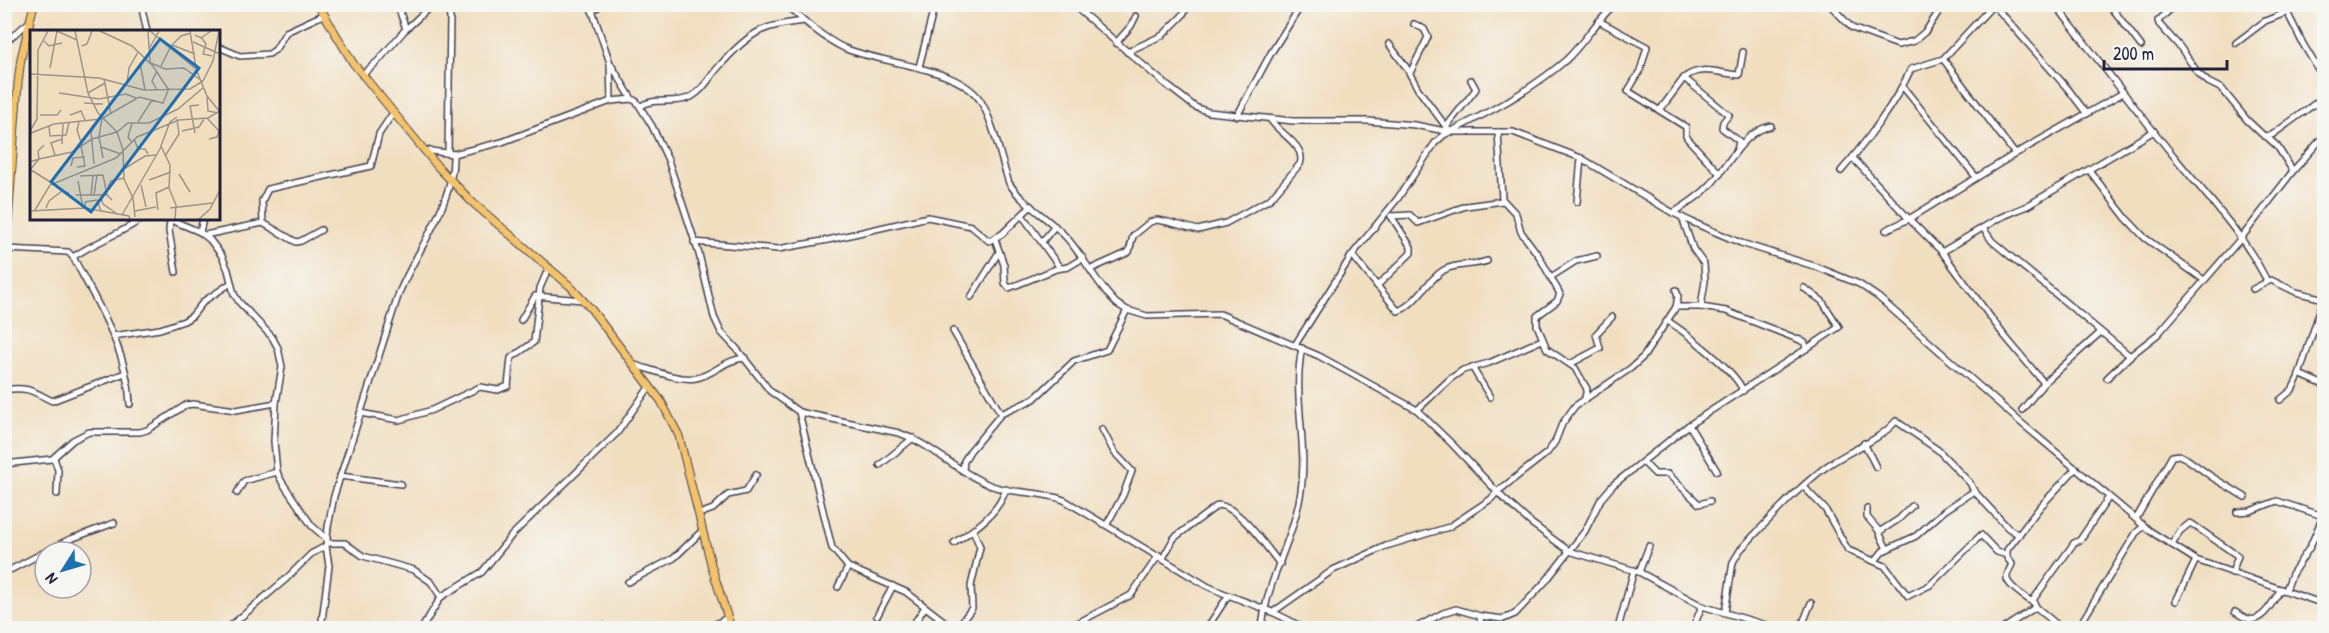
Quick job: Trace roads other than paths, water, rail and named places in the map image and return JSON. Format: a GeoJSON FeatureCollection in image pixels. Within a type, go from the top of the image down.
{"type":"FeatureCollection","features":[{"type":"Feature","properties":{"kind":"main road"},"geometry":{"type":"LineString","coordinates":[[4,278],[18,82],[28,23],[34,4]]}},
{"type":"Feature","properties":{"kind":"main road"},"geometry":{"type":"LineString","coordinates":[[318,4],[362,75],[450,180],[583,300],[650,386],[675,426],[702,531],[731,628]]}},
{"type":"Feature","properties":{"kind":"street"},"geometry":{"type":"LineString","coordinates":[[141,4],[147,30]]}},
{"type":"Feature","properties":{"kind":"street"},"geometry":{"type":"LineString","coordinates":[[397,4],[406,29]]}},
{"type":"Feature","properties":{"kind":"street"},"geometry":{"type":"LineString","coordinates":[[362,75],[433,4]]}},
{"type":"Feature","properties":{"kind":"street"},"geometry":{"type":"LineString","coordinates":[[321,628],[329,566],[328,527],[340,476],[399,294],[411,265],[438,218],[450,180],[453,164],[450,153],[450,18],[448,4]]}},
{"type":"Feature","properties":{"kind":"street"},"geometry":{"type":"LineString","coordinates":[[590,4],[610,63],[632,99],[641,106],[668,160],[717,326],[770,391],[799,412],[913,438],[983,483],[1057,497],[1228,596],[1273,612],[1302,628]]}},
{"type":"Feature","properties":{"kind":"street"},"geometry":{"type":"LineString","coordinates":[[592,11],[603,4]]}},
{"type":"Feature","properties":{"kind":"street"},"geometry":{"type":"LineString","coordinates":[[785,4],[804,21],[845,48],[873,58],[919,67],[956,81],[974,93],[980,99],[989,121],[1009,183],[1021,199],[1055,226],[1083,258],[1112,300],[1127,310],[1147,316],[1221,314],[1302,348],[1417,410],[1497,492],[1569,551],[1636,571],[1702,606],[1775,628]]}},
{"type":"Feature","properties":{"kind":"street"},"geometry":{"type":"LineString","coordinates":[[919,67],[935,4]]}},
{"type":"Feature","properties":{"kind":"street"},"geometry":{"type":"LineString","coordinates":[[1072,4],[1195,107],[1209,112],[1311,122],[1368,120],[1448,129],[1513,132],[1581,158],[1673,213],[1741,243],[1817,267],[1859,284],[1878,297],[2144,526],[2196,560],[2325,604]]}},
{"type":"Feature","properties":{"kind":"street"},"geometry":{"type":"LineString","coordinates":[[1127,52],[1163,35],[1182,16],[1189,4]]}},
{"type":"Feature","properties":{"kind":"street"},"geometry":{"type":"LineString","coordinates":[[1236,116],[1302,4]]}},
{"type":"Feature","properties":{"kind":"street"},"geometry":{"type":"LineString","coordinates":[[1448,129],[1511,99],[1536,83],[1568,58],[1615,4]]}},
{"type":"Feature","properties":{"kind":"street"},"geometry":{"type":"LineString","coordinates":[[1829,4],[1852,28],[1898,45],[1914,41],[1919,37],[1926,31],[1939,11]]}},
{"type":"Feature","properties":{"kind":"street"},"geometry":{"type":"LineString","coordinates":[[2055,4],[2123,93],[2242,237],[2267,281]]}},
{"type":"Feature","properties":{"kind":"street"},"geometry":{"type":"LineString","coordinates":[[2109,4],[2141,46]]}},
{"type":"Feature","properties":{"kind":"street"},"geometry":{"type":"LineString","coordinates":[[2176,4],[2160,18],[2159,24],[2180,47],[2198,73],[2205,80],[2223,88],[2247,120],[2277,146],[2293,171]]}},
{"type":"Feature","properties":{"kind":"street"},"geometry":{"type":"LineString","coordinates":[[2283,4],[2303,44],[2325,79]]}},
{"type":"Feature","properties":{"kind":"street"},"geometry":{"type":"LineString","coordinates":[[1841,171],[1853,158],[1903,87],[1911,69],[1943,59],[1994,5],[2087,114]]}},
{"type":"Feature","properties":{"kind":"street"},"geometry":{"type":"LineString","coordinates":[[2236,43],[2265,21],[2288,12]]}},
{"type":"Feature","properties":{"kind":"street"},"geometry":{"type":"LineString","coordinates":[[220,47],[240,56],[268,54],[275,50],[286,32],[323,15]]}},
{"type":"Feature","properties":{"kind":"street"},"geometry":{"type":"LineString","coordinates":[[1116,43],[1131,27],[1136,16]]}},
{"type":"Feature","properties":{"kind":"street"},"geometry":{"type":"LineString","coordinates":[[641,106],[646,103],[675,102],[692,96],[702,89],[730,56],[755,34],[773,26],[804,21]]}},
{"type":"Feature","properties":{"kind":"street"},"geometry":{"type":"LineString","coordinates":[[1599,21],[1647,47],[1640,71],[1628,91],[1686,127],[1688,139],[1720,174]]}},
{"type":"Feature","properties":{"kind":"street"},"geometry":{"type":"LineString","coordinates":[[4,43],[28,23]]}},
{"type":"Feature","properties":{"kind":"street"},"geometry":{"type":"LineString","coordinates":[[1410,73],[1428,37],[1424,29],[1414,24]]}},
{"type":"Feature","properties":{"kind":"street"},"geometry":{"type":"LineString","coordinates":[[1389,44],[1410,73],[1418,89],[1448,129]]}},
{"type":"Feature","properties":{"kind":"street"},"geometry":{"type":"LineString","coordinates":[[1660,110],[1684,78],[1692,72],[1706,70],[1739,75],[1743,52]]}},
{"type":"Feature","properties":{"kind":"street"},"geometry":{"type":"LineString","coordinates":[[1943,59],[2015,154]]}},
{"type":"Feature","properties":{"kind":"street"},"geometry":{"type":"LineString","coordinates":[[610,63],[611,101]]}},
{"type":"Feature","properties":{"kind":"street"},"geometry":{"type":"LineString","coordinates":[[1684,78],[1729,115],[1722,122],[1722,128],[1739,141],[1737,150]]}},
{"type":"Feature","properties":{"kind":"street"},"geometry":{"type":"LineString","coordinates":[[1295,345],[1352,255],[1389,214],[1435,144],[1476,89],[1472,80]]}},
{"type":"Feature","properties":{"kind":"street"},"geometry":{"type":"LineString","coordinates":[[1903,87],[1976,177]]}},
{"type":"Feature","properties":{"kind":"street"},"geometry":{"type":"LineString","coordinates":[[1886,230],[1909,219],[2015,154],[2123,93]]}},
{"type":"Feature","properties":{"kind":"street"},"geometry":{"type":"LineString","coordinates":[[2267,137],[2325,97]]}},
{"type":"Feature","properties":{"kind":"street"},"geometry":{"type":"LineString","coordinates":[[424,150],[450,153],[502,141],[611,101],[632,99]]}},
{"type":"Feature","properties":{"kind":"street"},"geometry":{"type":"LineString","coordinates":[[263,223],[263,196],[267,189],[370,166],[379,134],[393,113]]}},
{"type":"Feature","properties":{"kind":"street"},"geometry":{"type":"LineString","coordinates":[[1090,269],[1129,252],[1133,237],[1150,222],[1157,220],[1191,230],[1207,230],[1226,224],[1270,199],[1300,164],[1302,158],[1301,151],[1277,129],[1270,119]]}},
{"type":"Feature","properties":{"kind":"street"},"geometry":{"type":"LineString","coordinates":[[1673,213],[1709,187],[1737,150],[1757,131],[1771,126]]}},
{"type":"Feature","properties":{"kind":"street"},"geometry":{"type":"LineString","coordinates":[[1942,252],[1999,218],[2027,206],[2154,131]]}},
{"type":"Feature","properties":{"kind":"street"},"geometry":{"type":"LineString","coordinates":[[1498,132],[1503,201],[1516,214],[1521,232],[1551,277],[1560,297],[1537,316],[1537,325],[1542,340],[1552,355],[1570,364],[1587,389],[1585,399]]}},
{"type":"Feature","properties":{"kind":"street"},"geometry":{"type":"LineString","coordinates":[[2107,378],[2158,334],[2242,237],[2293,171],[2325,136]]}},
{"type":"Feature","properties":{"kind":"street"},"geometry":{"type":"LineString","coordinates":[[1577,202],[1581,158]]}},
{"type":"Feature","properties":{"kind":"street"},"geometry":{"type":"LineString","coordinates":[[1853,158],[1942,252],[2003,334],[2044,383]]}},
{"type":"Feature","properties":{"kind":"street"},"geometry":{"type":"LineString","coordinates":[[2089,170],[2126,218],[2145,238],[2204,280]]}},
{"type":"Feature","properties":{"kind":"street"},"geometry":{"type":"LineString","coordinates":[[1389,214],[1410,215],[1415,221],[1422,223],[1467,206],[1503,201]]}},
{"type":"Feature","properties":{"kind":"street"},"geometry":{"type":"LineString","coordinates":[[694,242],[778,249],[928,217],[963,223],[971,226],[985,240],[995,239],[1031,206]]}},
{"type":"Feature","properties":{"kind":"street"},"geometry":{"type":"LineString","coordinates":[[1377,286],[1411,253],[1411,247],[1389,214]]}},
{"type":"Feature","properties":{"kind":"street"},"geometry":{"type":"LineString","coordinates":[[1022,215],[1060,268]]}},
{"type":"Feature","properties":{"kind":"street"},"geometry":{"type":"LineString","coordinates":[[1682,217],[1694,249],[1704,264],[1706,281],[1701,307]]}},
{"type":"Feature","properties":{"kind":"street"},"geometry":{"type":"LineString","coordinates":[[73,256],[140,220]]}},
{"type":"Feature","properties":{"kind":"street"},"geometry":{"type":"LineString","coordinates":[[176,272],[169,231],[170,220],[202,234],[222,256],[239,302],[263,327],[278,348],[282,367],[276,403],[274,441],[278,472],[287,489],[327,543]]}},
{"type":"Feature","properties":{"kind":"street"},"geometry":{"type":"LineString","coordinates":[[202,234],[203,220]]}},
{"type":"Feature","properties":{"kind":"street"},"geometry":{"type":"LineString","coordinates":[[202,234],[263,223],[292,242],[301,241],[321,230]]}},
{"type":"Feature","properties":{"kind":"street"},"geometry":{"type":"LineString","coordinates":[[1042,242],[1055,226]]}},
{"type":"Feature","properties":{"kind":"street"},"geometry":{"type":"LineString","coordinates":[[1983,228],[1992,241],[2130,356]]}},
{"type":"Feature","properties":{"kind":"street"},"geometry":{"type":"LineString","coordinates":[[995,239],[1004,265],[1005,283],[1009,288],[1068,267],[1083,258]]}},
{"type":"Feature","properties":{"kind":"street"},"geometry":{"type":"LineString","coordinates":[[6,249],[68,252],[73,256],[113,336],[129,386],[130,404]]}},
{"type":"Feature","properties":{"kind":"street"},"geometry":{"type":"LineString","coordinates":[[970,297],[999,252]]}},
{"type":"Feature","properties":{"kind":"street"},"geometry":{"type":"LineString","coordinates":[[1352,255],[1398,311],[1446,268],[1487,261]]}},
{"type":"Feature","properties":{"kind":"street"},"geometry":{"type":"LineString","coordinates":[[1551,277],[1576,261],[1598,256]]}},
{"type":"Feature","properties":{"kind":"street"},"geometry":{"type":"LineString","coordinates":[[360,413],[399,420],[432,410],[480,387],[498,390],[508,386],[512,358],[534,342],[539,295],[549,267]]}},
{"type":"Feature","properties":{"kind":"street"},"geometry":{"type":"LineString","coordinates":[[2253,290],[2267,281],[2276,281],[2296,292],[2324,299],[2300,374],[2292,390],[2280,400]]}},
{"type":"Feature","properties":{"kind":"street"},"geometry":{"type":"LineString","coordinates":[[113,336],[160,329],[184,321],[192,316],[204,301],[231,283]]}},
{"type":"Feature","properties":{"kind":"street"},"geometry":{"type":"LineString","coordinates":[[1415,628],[1456,609],[1480,616],[1503,619],[1515,614],[1525,606],[1585,531],[1601,498],[1613,485],[1689,425],[1839,327],[1822,301],[1804,288]]}},
{"type":"Feature","properties":{"kind":"street"},"geometry":{"type":"LineString","coordinates":[[1273,612],[1333,570],[1386,546],[1449,527],[1491,499],[1546,453],[1555,442],[1565,420],[1575,406],[1637,362],[1676,307],[1678,296],[1676,290]]}},
{"type":"Feature","properties":{"kind":"street"},"geometry":{"type":"LineString","coordinates":[[521,320],[532,299],[539,295],[583,300]]}},
{"type":"Feature","properties":{"kind":"street"},"geometry":{"type":"LineString","coordinates":[[1676,307],[1701,307],[1732,313],[1800,340],[1807,346],[1806,350]]}},
{"type":"Feature","properties":{"kind":"street"},"geometry":{"type":"LineString","coordinates":[[963,470],[964,461],[970,451],[1001,414],[1034,399],[1074,361],[1107,350],[1127,310]]}},
{"type":"Feature","properties":{"kind":"street"},"geometry":{"type":"LineString","coordinates":[[1570,364],[1599,348],[1597,331],[1612,317]]}},
{"type":"Feature","properties":{"kind":"street"},"geometry":{"type":"LineString","coordinates":[[1668,321],[1735,376],[1743,391]]}},
{"type":"Feature","properties":{"kind":"street"},"geometry":{"type":"LineString","coordinates":[[953,331],[1001,414]]}},
{"type":"Feature","properties":{"kind":"street"},"geometry":{"type":"LineString","coordinates":[[2022,411],[2044,383],[2101,333]]}},
{"type":"Feature","properties":{"kind":"street"},"geometry":{"type":"LineString","coordinates":[[1417,410],[1463,370],[1489,363],[1542,340]]}},
{"type":"Feature","properties":{"kind":"street"},"geometry":{"type":"LineString","coordinates":[[1262,628],[1263,610],[1293,525],[1301,491],[1304,455],[1299,363],[1302,348]]}},
{"type":"Feature","properties":{"kind":"street"},"geometry":{"type":"LineString","coordinates":[[634,365],[695,379],[731,360],[745,358]]}},
{"type":"Feature","properties":{"kind":"street"},"geometry":{"type":"LineString","coordinates":[[1472,367],[1490,397]]}},
{"type":"Feature","properties":{"kind":"street"},"geometry":{"type":"LineString","coordinates":[[4,390],[24,388],[40,393],[52,401],[125,373]]}},
{"type":"Feature","properties":{"kind":"street"},"geometry":{"type":"LineString","coordinates":[[2300,374],[2325,385]]}},
{"type":"Feature","properties":{"kind":"street"},"geometry":{"type":"LineString","coordinates":[[422,628],[441,597],[482,572],[512,535],[617,433],[650,386]]}},
{"type":"Feature","properties":{"kind":"street"},"geometry":{"type":"LineString","coordinates":[[4,464],[54,458],[81,435],[106,431],[140,432],[193,404],[236,410],[276,403]]}},
{"type":"Feature","properties":{"kind":"street"},"geometry":{"type":"LineString","coordinates":[[799,412],[810,452],[828,541],[849,567],[906,592],[955,628],[972,608],[971,586],[980,547],[973,530]]}},
{"type":"Feature","properties":{"kind":"street"},"geometry":{"type":"LineString","coordinates":[[1725,612],[1736,556],[1803,486],[1829,464],[1885,432],[1896,421],[1938,450],[1965,477],[1974,491],[2008,528],[2019,535]]}},
{"type":"Feature","properties":{"kind":"street"},"geometry":{"type":"LineString","coordinates":[[1689,425],[1717,471]]}},
{"type":"Feature","properties":{"kind":"street"},"geometry":{"type":"LineString","coordinates":[[1102,429],[1114,452],[1132,471],[1123,495],[1107,524]]}},
{"type":"Feature","properties":{"kind":"street"},"geometry":{"type":"LineString","coordinates":[[880,465],[913,438]]}},
{"type":"Feature","properties":{"kind":"street"},"geometry":{"type":"LineString","coordinates":[[1864,443],[1876,467]]}},
{"type":"Feature","properties":{"kind":"street"},"geometry":{"type":"LineString","coordinates":[[2136,519],[2172,456],[2179,455],[2187,459],[2245,497]]}},
{"type":"Feature","properties":{"kind":"street"},"geometry":{"type":"LineString","coordinates":[[54,458],[58,470],[57,494]]}},
{"type":"Feature","properties":{"kind":"street"},"geometry":{"type":"LineString","coordinates":[[1644,462],[1655,474],[1666,473],[1672,476],[1699,504],[1710,501]]}},
{"type":"Feature","properties":{"kind":"street"},"geometry":{"type":"LineString","coordinates":[[2061,628],[2008,581],[2007,576],[2012,564],[2007,550],[2064,479],[2076,468]]}},
{"type":"Feature","properties":{"kind":"street"},"geometry":{"type":"LineString","coordinates":[[237,493],[244,481],[278,472]]}},
{"type":"Feature","properties":{"kind":"street"},"geometry":{"type":"LineString","coordinates":[[699,514],[712,509],[728,495],[746,491],[756,475]]}},
{"type":"Feature","properties":{"kind":"street"},"geometry":{"type":"LineString","coordinates":[[340,476],[401,484]]}},
{"type":"Feature","properties":{"kind":"street"},"geometry":{"type":"LineString","coordinates":[[1803,486],[1825,509],[1848,550],[1885,566],[1908,596],[1930,585],[1981,535],[1997,552],[2007,555]]}},
{"type":"Feature","properties":{"kind":"street"},"geometry":{"type":"LineString","coordinates":[[954,543],[996,510],[1006,489]]}},
{"type":"Feature","properties":{"kind":"street"},"geometry":{"type":"LineString","coordinates":[[1875,561],[1879,554],[1916,536],[1944,511],[1974,491]]}},
{"type":"Feature","properties":{"kind":"street"},"geometry":{"type":"LineString","coordinates":[[2035,605],[2033,600],[2039,590],[2074,543],[2080,540],[2109,496]]}},
{"type":"Feature","properties":{"kind":"street"},"geometry":{"type":"LineString","coordinates":[[2235,612],[2249,620],[2255,619],[2266,611],[2284,589],[2310,548],[2324,515],[2277,501],[2250,511],[2237,512]]}},
{"type":"Feature","properties":{"kind":"street"},"geometry":{"type":"LineString","coordinates":[[1068,628],[1131,595],[1174,538],[1218,505],[1223,505],[1236,513],[1280,564]]}},
{"type":"Feature","properties":{"kind":"street"},"geometry":{"type":"LineString","coordinates":[[1880,531],[1899,519],[1912,506]]}},
{"type":"Feature","properties":{"kind":"street"},"geometry":{"type":"LineString","coordinates":[[1867,509],[1867,518],[1880,531],[1887,549]]}},
{"type":"Feature","properties":{"kind":"street"},"geometry":{"type":"LineString","coordinates":[[4,571],[68,540],[114,523]]}},
{"type":"Feature","properties":{"kind":"street"},"geometry":{"type":"LineString","coordinates":[[2172,545],[2180,531],[2190,523],[2236,553],[2238,559],[2232,573]]}},
{"type":"Feature","properties":{"kind":"street"},"geometry":{"type":"LineString","coordinates":[[2078,628],[2136,533],[2144,526]]}},
{"type":"Feature","properties":{"kind":"street"},"geometry":{"type":"LineString","coordinates":[[318,532],[328,527]]}},
{"type":"Feature","properties":{"kind":"street"},"geometry":{"type":"LineString","coordinates":[[628,582],[674,558],[702,531]]}},
{"type":"Feature","properties":{"kind":"street"},"geometry":{"type":"LineString","coordinates":[[228,628],[286,579],[311,554],[327,543],[345,543],[363,556],[414,570],[430,582],[441,597]]}},
{"type":"Feature","properties":{"kind":"street"},"geometry":{"type":"LineString","coordinates":[[1618,628],[1636,571],[1649,546]]}},
{"type":"Feature","properties":{"kind":"street"},"geometry":{"type":"LineString","coordinates":[[2176,601],[2196,560]]}},
{"type":"Feature","properties":{"kind":"street"},"geometry":{"type":"LineString","coordinates":[[838,587],[849,567]]}},
{"type":"Feature","properties":{"kind":"street"},"geometry":{"type":"LineString","coordinates":[[877,616],[893,586]]}},
{"type":"Feature","properties":{"kind":"street"},"geometry":{"type":"LineString","coordinates":[[1207,628],[1228,596]]}},
{"type":"Feature","properties":{"kind":"street"},"geometry":{"type":"LineString","coordinates":[[1801,628],[1811,603]]}},
{"type":"Feature","properties":{"kind":"street"},"geometry":{"type":"LineString","coordinates":[[2004,628],[2035,605]]}},
{"type":"Feature","properties":{"kind":"street"},"geometry":{"type":"LineString","coordinates":[[1693,628],[1702,606]]}},
{"type":"Feature","properties":{"kind":"street"},"geometry":{"type":"LineString","coordinates":[[911,628],[925,607]]}},
{"type":"Feature","properties":{"kind":"street"},"geometry":{"type":"LineString","coordinates":[[1480,616],[1481,628]]}},
{"type":"Feature","properties":{"kind":"street"},"geometry":{"type":"LineString","coordinates":[[708,628],[727,618]]}}]}
